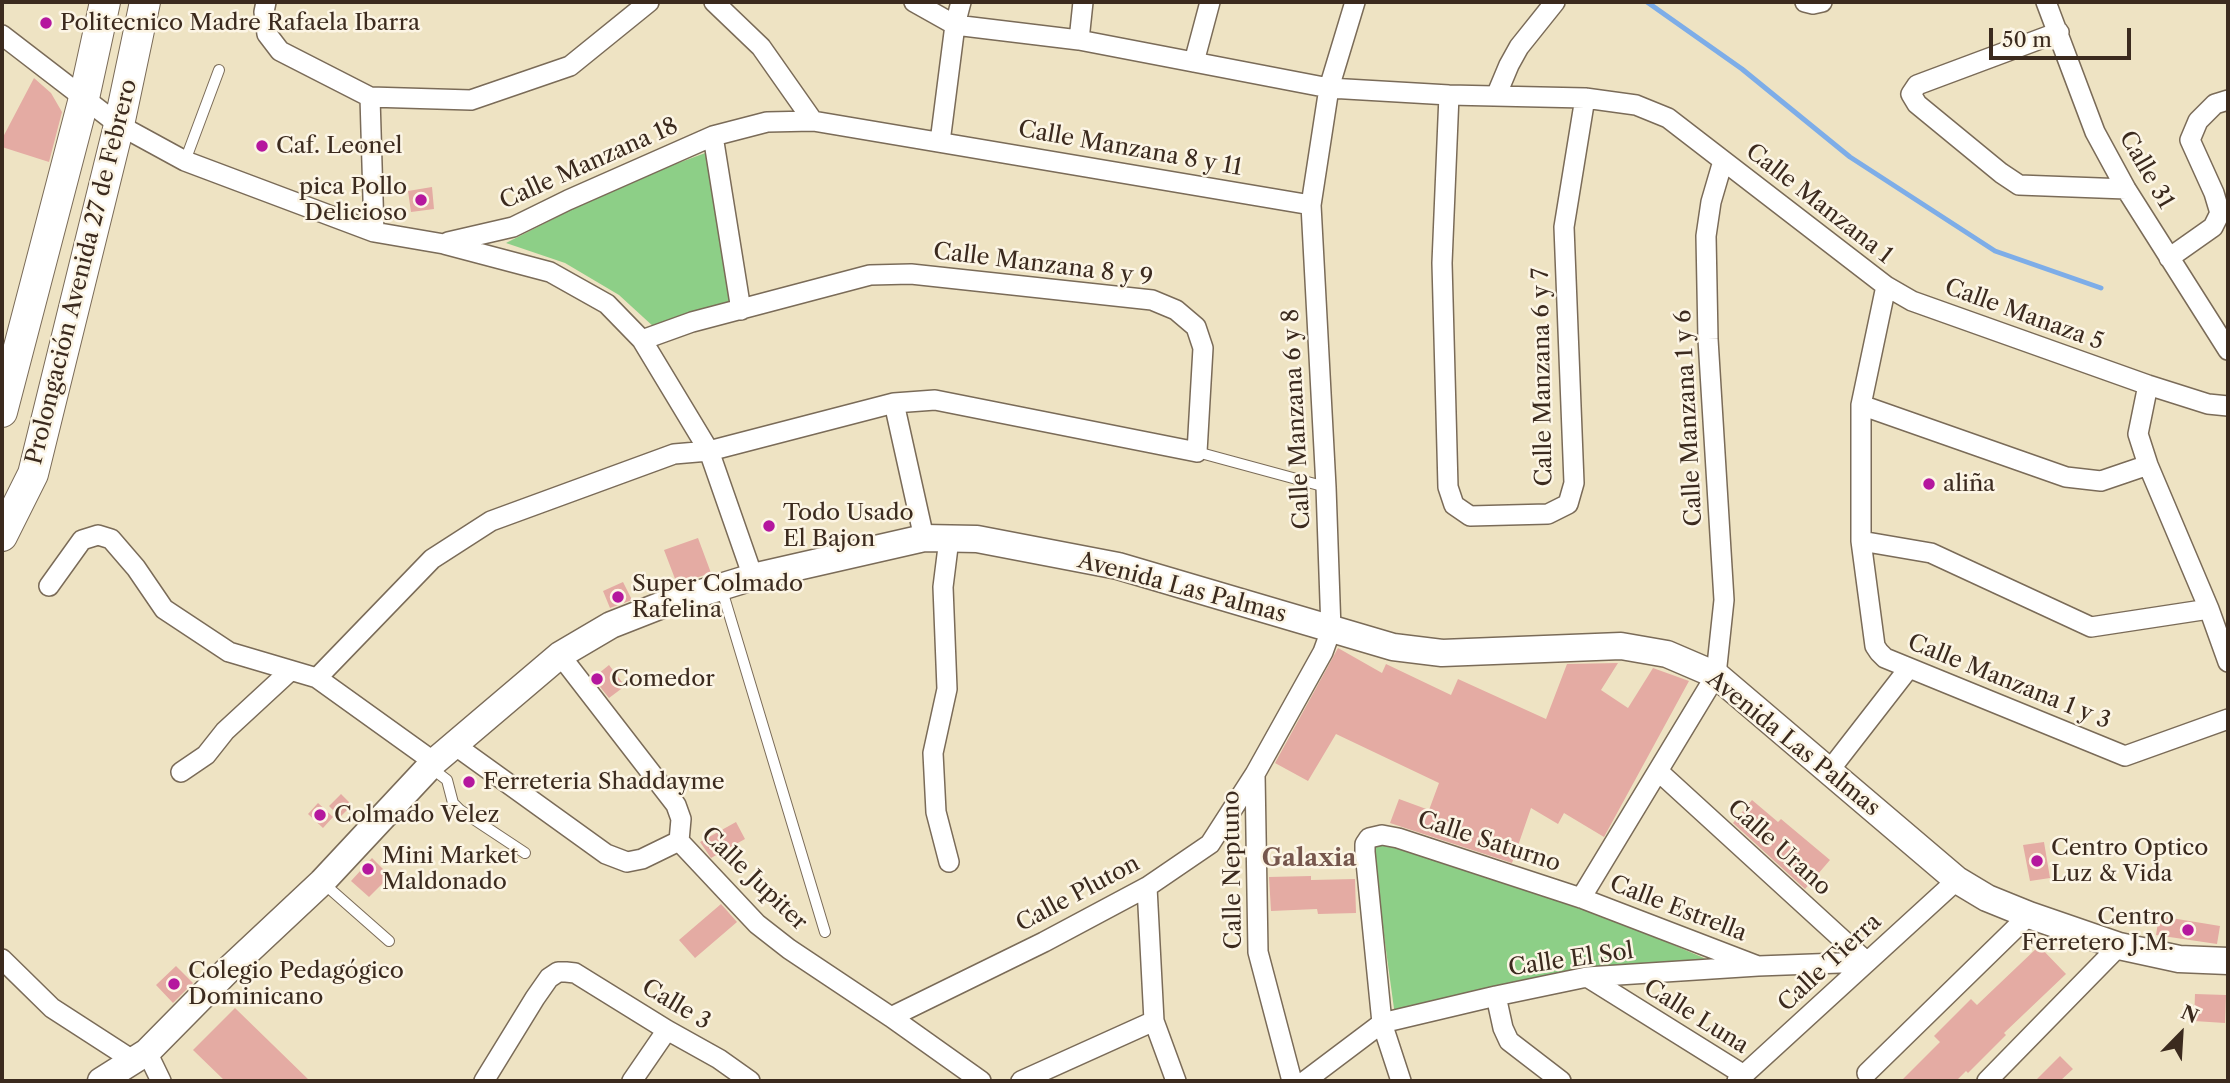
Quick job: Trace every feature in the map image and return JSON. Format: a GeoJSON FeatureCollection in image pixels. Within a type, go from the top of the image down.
{"type":"FeatureCollection","features":[{"type":"Feature","properties":{"kind":"main road","name":"Prolongación Avenida 27 de Febrero"},"geometry":{"type":"LineString","coordinates":[[2,412],[84,98],[105,2]]}},
{"type":"Feature","properties":{"kind":"main road","name":"Prolongación Avenida 27 de Febrero"},"geometry":{"type":"LineString","coordinates":[[2,536],[33,474],[119,125],[145,2]]}},
{"type":"Feature","properties":{"kind":"street"},"geometry":{"type":"LineString","coordinates":[[266,2],[264,12],[267,34],[280,51],[370,97],[471,100],[570,66],[649,2]]}},
{"type":"Feature","properties":{"kind":"street"},"geometry":{"type":"LineString","coordinates":[[714,2],[761,47],[813,121]]}},
{"type":"Feature","properties":{"kind":"street"},"geometry":{"type":"LineString","coordinates":[[915,2],[955,25]]}},
{"type":"Feature","properties":{"kind":"street"},"geometry":{"type":"LineString","coordinates":[[940,142],[955,25],[961,2]]}},
{"type":"Feature","properties":{"kind":"street"},"geometry":{"type":"LineString","coordinates":[[1079,40],[1083,2]]}},
{"type":"Feature","properties":{"kind":"street"},"geometry":{"type":"LineString","coordinates":[[1194,62],[1210,2]]}},
{"type":"Feature","properties":{"kind":"street","name":"Calle Manzana 6 y 8"},"geometry":{"type":"LineString","coordinates":[[1331,630],[1311,205],[1329,88],[1355,2]]}},
{"type":"Feature","properties":{"kind":"street"},"geometry":{"type":"LineString","coordinates":[[1496,96],[1519,47],[1555,2]]}},
{"type":"Feature","properties":{"kind":"street","name":"Calle 31"},"geometry":{"type":"LineString","coordinates":[[2046,2],[2095,132],[2126,189],[2228,350]]}},
{"type":"Feature","properties":{"kind":"street","name":"Calle Manzana 1"},"geometry":{"type":"LineString","coordinates":[[955,25],[1079,40],[1329,88],[1449,95],[1585,98],[1636,105],[1668,118],[1885,286]]}},
{"type":"Feature","properties":{"kind":"street"},"geometry":{"type":"LineString","coordinates":[[2059,33],[1917,85],[1911,94],[1917,104],[2019,185],[2039,188],[2126,189]]}},
{"type":"Feature","properties":{"kind":"street"},"geometry":{"type":"LineString","coordinates":[[2,35],[119,125],[185,161],[374,232],[444,243],[550,272],[607,304],[642,340],[709,450],[753,577]]}},
{"type":"Feature","properties":{"kind":"street","name":"Calle Manzana 6 y 7"},"geometry":{"type":"LineString","coordinates":[[1449,95],[1442,263],[1448,487],[1454,505],[1470,516],[1548,514],[1568,504],[1574,483],[1564,227],[1585,98]]}},
{"type":"Feature","properties":{"kind":"street"},"geometry":{"type":"LineString","coordinates":[[370,97],[374,232]]}},
{"type":"Feature","properties":{"kind":"street"},"geometry":{"type":"LineString","coordinates":[[2169,258],[2213,227],[2220,213],[2190,140],[2198,121],[2215,104],[2228,100]]}},
{"type":"Feature","properties":{"kind":"street","name":"Calle Manzana 18"},"geometry":{"type":"LineString","coordinates":[[444,243],[513,227],[713,136],[767,122],[813,121]]}},
{"type":"Feature","properties":{"kind":"street","name":"Calle Manzana 8 y 11"},"geometry":{"type":"LineString","coordinates":[[813,121],[1311,205]]}},
{"type":"Feature","properties":{"kind":"street"},"geometry":{"type":"LineString","coordinates":[[713,136],[741,310]]}},
{"type":"Feature","properties":{"kind":"street","name":"Calle Manzana 1 y 6"},"geometry":{"type":"LineString","coordinates":[[1716,675],[1724,600],[1708,339],[1706,236],[1711,202],[1723,161]]}},
{"type":"Feature","properties":{"kind":"street","name":"Calle Manzana 8 y 9"},"geometry":{"type":"LineString","coordinates":[[642,340],[692,322],[870,275],[911,274],[1152,300],[1176,310],[1196,327],[1203,348],[1197,452]]}},
{"type":"Feature","properties":{"kind":"street","name":"Calle Manaza 5"},"geometry":{"type":"LineString","coordinates":[[1885,286],[1912,301],[2148,385],[2208,404],[2228,406]]}},
{"type":"Feature","properties":{"kind":"street","name":"Calle Manzana 1 y 3"},"geometry":{"type":"LineString","coordinates":[[1885,286],[1861,405],[1861,541],[1875,646],[1885,658],[2125,756],[2228,719]]}},
{"type":"Feature","properties":{"kind":"street"},"geometry":{"type":"LineString","coordinates":[[2148,385],[2138,434],[2228,662]]}},
{"type":"Feature","properties":{"kind":"street"},"geometry":{"type":"LineString","coordinates":[[317,678],[432,559],[491,522],[674,454],[709,450],[894,403],[934,400],[1197,452]]}},
{"type":"Feature","properties":{"kind":"street"},"geometry":{"type":"LineString","coordinates":[[894,403],[936,538],[943,587],[947,689],[933,753],[936,812],[949,862]]}},
{"type":"Feature","properties":{"kind":"street"},"geometry":{"type":"LineString","coordinates":[[1861,405],[2066,477],[2101,481],[2148,465]]}},
{"type":"Feature","properties":{"kind":"street"},"geometry":{"type":"LineString","coordinates":[[49,586],[82,540],[98,535],[111,539],[136,568],[164,609],[229,652],[317,678],[432,765]]}},
{"type":"Feature","properties":{"kind":"street","name":"Avenida Las Palmas"},"geometry":{"type":"LineString","coordinates":[[102,1081],[140,1056],[322,882],[432,765],[559,655],[611,625],[662,605],[753,577],[936,538],[977,540],[1118,566],[1392,647],[1442,653],[1620,646],[1667,653],[1716,675],[1957,880],[1987,898],[2119,946],[2179,960],[2228,961]]}},
{"type":"Feature","properties":{"kind":"street"},"geometry":{"type":"LineString","coordinates":[[1861,541],[1931,554],[2091,627],[2209,610]]}},
{"type":"Feature","properties":{"kind":"street","name":"Calle Neptuno"},"geometry":{"type":"LineString","coordinates":[[1292,1081],[1258,952],[1255,774],[1323,652],[1331,630]]}},
{"type":"Feature","properties":{"kind":"street","name":"Calle Jupiter"},"geometry":{"type":"LineString","coordinates":[[559,655],[676,805],[681,818],[679,841],[757,923],[789,949],[981,1081]]}},
{"type":"Feature","properties":{"kind":"street"},"geometry":{"type":"LineString","coordinates":[[1829,771],[1909,668]]}},
{"type":"Feature","properties":{"kind":"street"},"geometry":{"type":"LineString","coordinates":[[181,772],[206,755],[225,731],[290,671]]}},
{"type":"Feature","properties":{"kind":"street","name":"Calle Saturno"},"geometry":{"type":"LineString","coordinates":[[1401,1081],[1382,1023],[1364,852],[1369,838],[1382,835],[1398,838],[1581,898],[1716,675]]}},
{"type":"Feature","properties":{"kind":"street"},"geometry":{"type":"LineString","coordinates":[[456,746],[606,854],[627,862],[679,841]]}},
{"type":"Feature","properties":{"kind":"street","name":"Calle Urano"},"geometry":{"type":"LineString","coordinates":[[1658,771],[1867,962]]}},
{"type":"Feature","properties":{"kind":"street","name":"Calle Pluton"},"geometry":{"type":"LineString","coordinates":[[891,1017],[1044,942],[1147,887],[1210,844],[1255,774]]}},
{"type":"Feature","properties":{"kind":"street","name":"Calle Tierra"},"geometry":{"type":"LineString","coordinates":[[1740,1078],[1957,880]]}},
{"type":"Feature","properties":{"kind":"street"},"geometry":{"type":"LineString","coordinates":[[1147,887],[1154,1021],[1176,1081]]}},
{"type":"Feature","properties":{"kind":"street","name":"Calle Estrella"},"geometry":{"type":"LineString","coordinates":[[1581,898],[1758,966]]}},
{"type":"Feature","properties":{"kind":"street"},"geometry":{"type":"LineString","coordinates":[[1867,1073],[2029,915]]}},
{"type":"Feature","properties":{"kind":"street"},"geometry":{"type":"LineString","coordinates":[[1987,1081],[2119,946]]}},
{"type":"Feature","properties":{"kind":"street"},"geometry":{"type":"LineString","coordinates":[[2,959],[52,1008],[140,1056],[161,1081]]}},
{"type":"Feature","properties":{"kind":"street","name":"Calle El Sol"},"geometry":{"type":"LineString","coordinates":[[1305,1081],[1382,1023],[1496,996],[1587,977],[1867,962]]}},
{"type":"Feature","properties":{"kind":"street","name":"Calle 3"},"geometry":{"type":"LineString","coordinates":[[484,1081],[550,978],[558,972],[575,973],[719,1059],[750,1081]]}},
{"type":"Feature","properties":{"kind":"street","name":"Calle Luna"},"geometry":{"type":"LineString","coordinates":[[1587,977],[1740,1078]]}},
{"type":"Feature","properties":{"kind":"street"},"geometry":{"type":"LineString","coordinates":[[1496,996],[1503,1028],[1510,1041],[1561,1081]]}},
{"type":"Feature","properties":{"kind":"street"},"geometry":{"type":"LineString","coordinates":[[1021,1081],[1154,1021]]}},
{"type":"Feature","properties":{"kind":"street"},"geometry":{"type":"LineString","coordinates":[[635,1080],[667,1030]]}},
{"type":"Feature","properties":{"kind":"lane"},"geometry":{"type":"LineString","coordinates":[[185,161],[219,70]]}},
{"type":"Feature","properties":{"kind":"lane"},"geometry":{"type":"LineString","coordinates":[[1197,452],[1326,487]]}},
{"type":"Feature","properties":{"kind":"lane"},"geometry":{"type":"LineString","coordinates":[[720,587],[825,932]]}},
{"type":"Feature","properties":{"kind":"lane"},"geometry":{"type":"LineString","coordinates":[[432,765],[447,780],[453,803],[460,810],[526,853]]}},
{"type":"Feature","properties":{"kind":"lane"},"geometry":{"type":"LineString","coordinates":[[322,882],[389,941]]}},
{"type":"Feature","properties":{"kind":"green space"},"geometry":{"type":"Polygon","coordinates":[[[708,152],[734,308],[655,328],[619,295],[565,263],[506,243],[624,183],[708,152]]]}},
{"type":"Feature","properties":{"kind":"green space"},"geometry":{"type":"Polygon","coordinates":[[[1371,840],[1580,905],[1718,964],[1581,968],[1395,1016],[1371,840]]]}},
{"type":"Feature","properties":{"kind":"building"},"geometry":{"type":"Polygon","coordinates":[[[34,78],[51,93],[62,112],[49,162],[2,147],[2,139],[34,78]]]}},
{"type":"Feature","properties":{"kind":"building","name":"pica Pollo Delicioso"},"geometry":{"type":"Polygon","coordinates":[[[432,187],[434,209],[411,212],[408,191],[432,187]]]}},
{"type":"Feature","properties":{"kind":"building"},"geometry":{"type":"Polygon","coordinates":[[[698,538],[711,573],[677,584],[664,550],[698,538]]]}},
{"type":"Feature","properties":{"kind":"building","name":"Super Colmado Rafelina"},"geometry":{"type":"Polygon","coordinates":[[[623,582],[632,600],[610,608],[603,591],[623,582]]]}},
{"type":"Feature","properties":{"kind":"building"},"geometry":{"type":"Polygon","coordinates":[[[1338,648],[1382,673],[1386,664],[1451,695],[1458,679],[1546,719],[1567,664],[1618,663],[1601,690],[1628,708],[1653,668],[1689,681],[1604,837],[1564,813],[1558,824],[1531,808],[1512,863],[1390,823],[1399,799],[1429,810],[1439,783],[1336,734],[1308,781],[1275,763],[1338,648]]]}},
{"type":"Feature","properties":{"kind":"building"},"geometry":{"type":"Polygon","coordinates":[[[609,665],[625,686],[609,698],[593,678],[609,665]]]}},
{"type":"Feature","properties":{"kind":"building"},"geometry":{"type":"Polygon","coordinates":[[[341,794],[352,805],[340,817],[329,806],[341,794]]]}},
{"type":"Feature","properties":{"kind":"building"},"geometry":{"type":"Polygon","coordinates":[[[1752,800],[1778,822],[1781,819],[1830,860],[1805,889],[1733,823],[1752,800]]]}},
{"type":"Feature","properties":{"kind":"building","name":"Colmado Velez"},"geometry":{"type":"Polygon","coordinates":[[[318,803],[333,817],[323,828],[308,814],[318,803]]]}},
{"type":"Feature","properties":{"kind":"building"},"geometry":{"type":"Polygon","coordinates":[[[736,822],[745,839],[711,858],[700,842],[736,822]]]}},
{"type":"Feature","properties":{"kind":"building","name":"Centro Optico Luz & Vida"},"geometry":{"type":"Polygon","coordinates":[[[2044,842],[2050,878],[2030,881],[2023,845],[2044,842]]]}},
{"type":"Feature","properties":{"kind":"building"},"geometry":{"type":"Polygon","coordinates":[[[372,858],[390,876],[369,897],[351,881],[372,858]]]}},
{"type":"Feature","properties":{"kind":"building"},"geometry":{"type":"Polygon","coordinates":[[[1311,876],[1311,880],[1355,879],[1356,913],[1318,914],[1317,909],[1271,911],[1269,877],[1311,876]]]}},
{"type":"Feature","properties":{"kind":"building"},"geometry":{"type":"Polygon","coordinates":[[[721,904],[737,922],[695,958],[679,940],[721,904]]]}},
{"type":"Feature","properties":{"kind":"building","name":"Centro Ferretero J.M."},"geometry":{"type":"Polygon","coordinates":[[[2159,916],[2220,926],[2217,944],[2156,935],[2159,916]]]}},
{"type":"Feature","properties":{"kind":"building"},"geometry":{"type":"Polygon","coordinates":[[[2039,946],[2066,974],[2004,1033],[2006,1035],[1968,1073],[1966,1071],[1956,1081],[1901,1081],[1940,1042],[1934,1036],[1971,999],[1977,1005],[2039,946]]]}},
{"type":"Feature","properties":{"kind":"building","name":"Colegio Pedagógico Dominicano"},"geometry":{"type":"Polygon","coordinates":[[[176,966],[193,983],[173,1003],[156,985],[176,966]]]}},
{"type":"Feature","properties":{"kind":"building"},"geometry":{"type":"Polygon","coordinates":[[[2195,994],[2226,995],[2225,1023],[2194,1021],[2195,994]]]}},
{"type":"Feature","properties":{"kind":"building"},"geometry":{"type":"Polygon","coordinates":[[[235,1008],[310,1081],[225,1081],[193,1050],[235,1008]]]}},
{"type":"Feature","properties":{"kind":"building"},"geometry":{"type":"Polygon","coordinates":[[[2060,1056],[2073,1069],[2060,1081],[2035,1081],[2060,1056]]]}},
{"type":"Feature","properties":{"kind":"waterway"},"geometry":{"type":"LineString","coordinates":[[1647,2],[1742,69],[1850,157],[1995,251],[2101,288]]}},
{"type":"Feature","properties":{"kind":"place","name":"Politecnico Madre Rafaela Ibarra"},"geometry":{"type":"Point","coordinates":[46,23]}},
{"type":"Feature","properties":{"kind":"place","name":"Caf. Leonel"},"geometry":{"type":"Point","coordinates":[262,146]}},
{"type":"Feature","properties":{"kind":"place","name":"pica Pollo Delicioso"},"geometry":{"type":"Point","coordinates":[421,200]}},
{"type":"Feature","properties":{"kind":"place","name":"aliña"},"geometry":{"type":"Point","coordinates":[1929,484]}},
{"type":"Feature","properties":{"kind":"place","name":"Todo Usado El Bajon"},"geometry":{"type":"Point","coordinates":[769,526]}},
{"type":"Feature","properties":{"kind":"place","name":"Super Colmado Rafelina"},"geometry":{"type":"Point","coordinates":[618,597]}},
{"type":"Feature","properties":{"kind":"place","name":"Comedor"},"geometry":{"type":"Point","coordinates":[597,679]}},
{"type":"Feature","properties":{"kind":"place","name":"Ferreteria Shaddayme"},"geometry":{"type":"Point","coordinates":[469,782]}},
{"type":"Feature","properties":{"kind":"place","name":"Colmado Velez"},"geometry":{"type":"Point","coordinates":[320,815]}},
{"type":"Feature","properties":{"kind":"place","name":"Centro Optico Luz & Vida"},"geometry":{"type":"Point","coordinates":[2037,861]}},
{"type":"Feature","properties":{"kind":"place","name":"Mini Market Maldonado"},"geometry":{"type":"Point","coordinates":[368,869]}},
{"type":"Feature","properties":{"kind":"place","name":"Centro Ferretero J.M."},"geometry":{"type":"Point","coordinates":[2188,930]}},
{"type":"Feature","properties":{"kind":"place","name":"Colegio Pedagógico Dominicano"},"geometry":{"type":"Point","coordinates":[174,984]}},
{"type":"Feature","properties":{"kind":"district","name":"Galaxia"},"geometry":{"type":"Point","coordinates":[1309,859]}}]}
